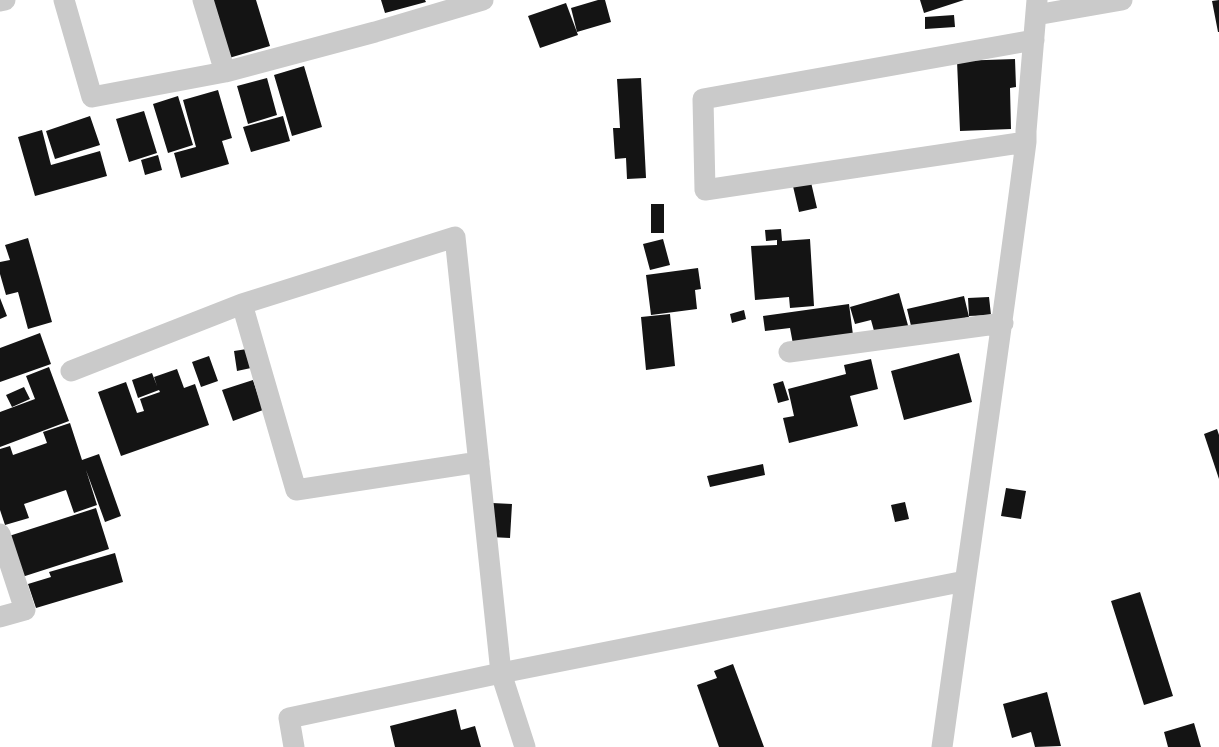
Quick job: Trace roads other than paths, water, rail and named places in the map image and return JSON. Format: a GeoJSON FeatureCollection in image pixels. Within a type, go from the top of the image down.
{"type":"FeatureCollection","features":[{"type":"Feature","properties":{"kind":"street"},"geometry":{"type":"LineString","coordinates":[[0,1],[5,0]]}},
{"type":"Feature","properties":{"kind":"street"},"geometry":{"type":"LineString","coordinates":[[64,0],[92,97],[225,72],[376,32],[482,0]]}},
{"type":"Feature","properties":{"kind":"street"},"geometry":{"type":"LineString","coordinates":[[203,0],[225,72]]}},
{"type":"Feature","properties":{"kind":"street"},"geometry":{"type":"LineString","coordinates":[[942,747],[1003,323],[1026,142],[1037,7],[1122,0]]}},
{"type":"Feature","properties":{"kind":"street"},"geometry":{"type":"LineString","coordinates":[[1026,142],[705,190],[703,100],[1034,40]]}},
{"type":"Feature","properties":{"kind":"street"},"geometry":{"type":"LineString","coordinates":[[71,371],[242,304],[455,237],[501,673],[525,747]]}},
{"type":"Feature","properties":{"kind":"street"},"geometry":{"type":"LineString","coordinates":[[242,304],[296,490],[479,462]]}},
{"type":"Feature","properties":{"kind":"street"},"geometry":{"type":"LineString","coordinates":[[789,352],[1003,323]]}},
{"type":"Feature","properties":{"kind":"street"},"geometry":{"type":"LineString","coordinates":[[0,534],[25,610],[0,617]]}},
{"type":"Feature","properties":{"kind":"street"},"geometry":{"type":"LineString","coordinates":[[294,747],[289,718],[501,673],[965,581]]}}]}
